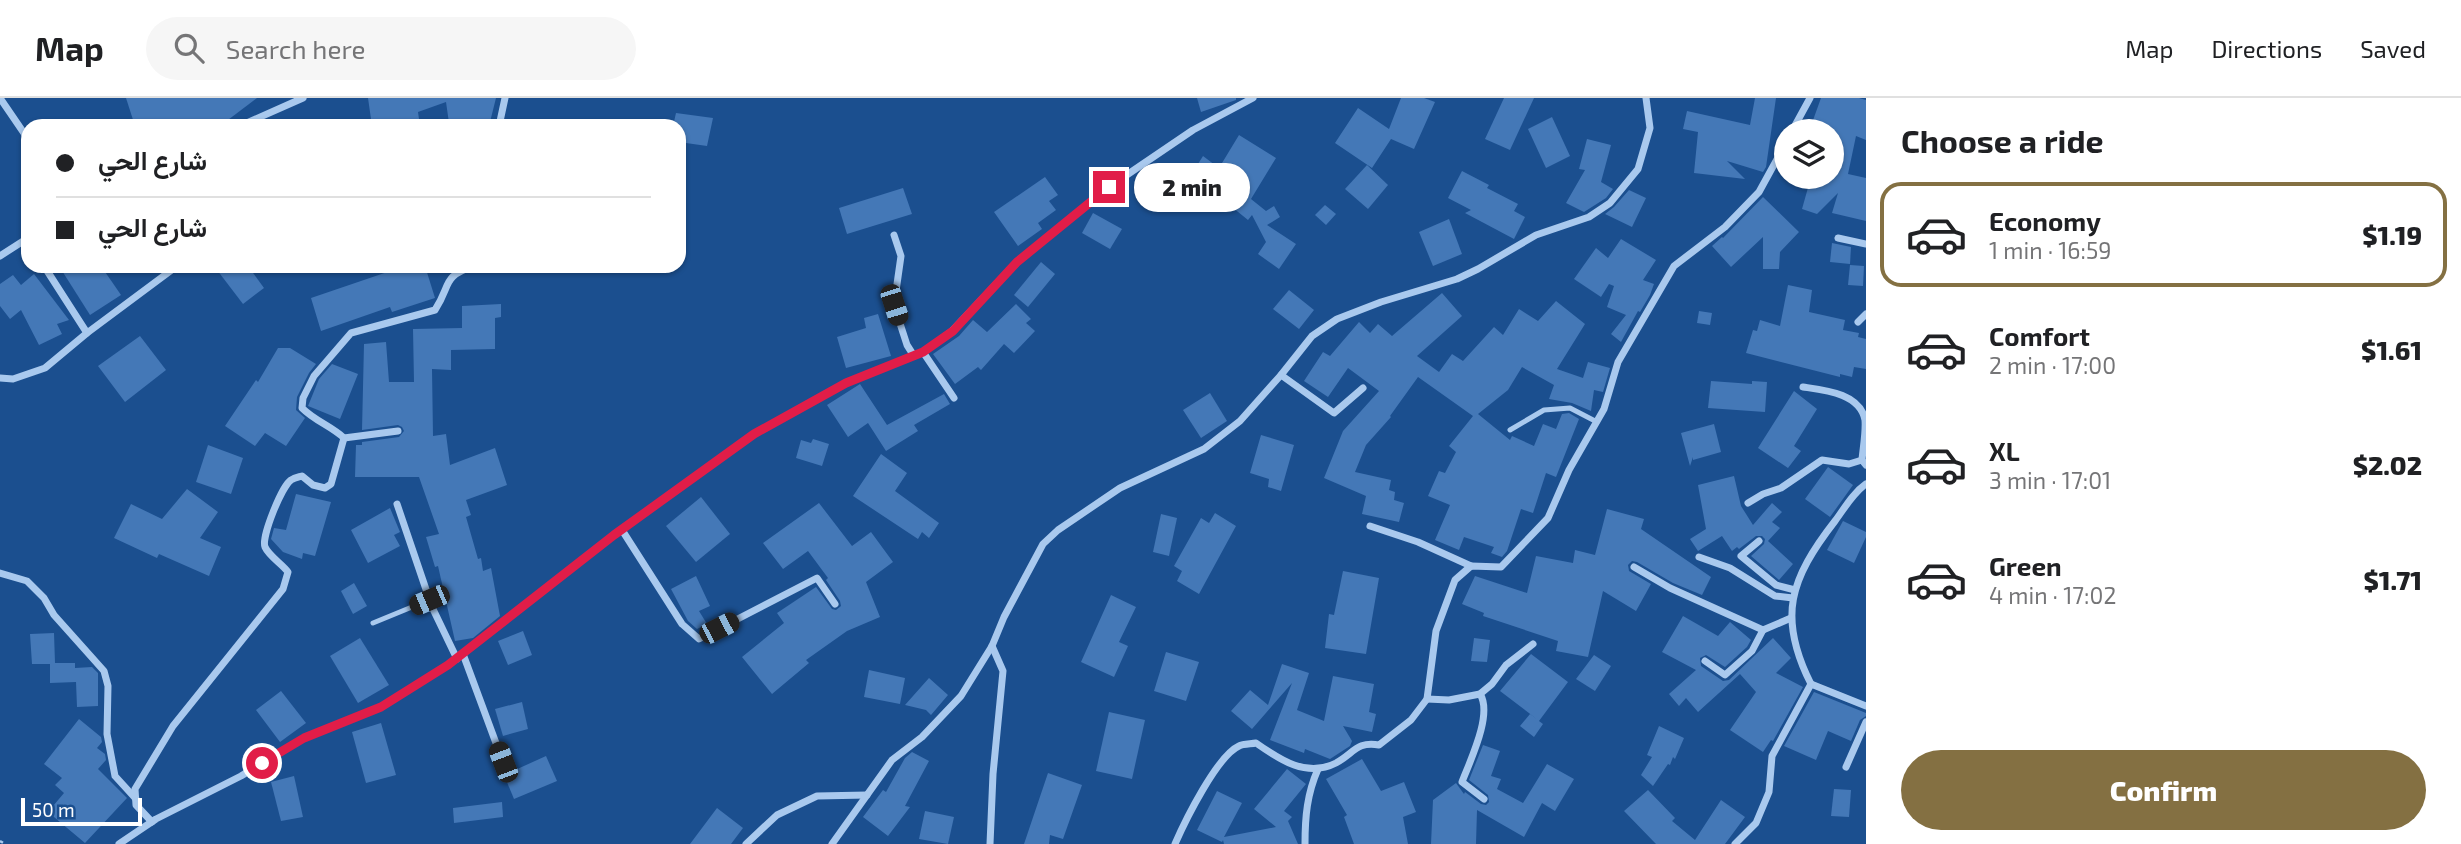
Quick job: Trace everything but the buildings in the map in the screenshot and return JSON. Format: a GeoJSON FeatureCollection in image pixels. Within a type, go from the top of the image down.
{"type":"FeatureCollection","features":[{"type":"Feature","properties":{"kind":"street"},"geometry":{"type":"LineString","coordinates":[[256,119],[303,98]]}},
{"type":"Feature","properties":{"kind":"street"},"geometry":{"type":"LineString","coordinates":[[500,119],[505,98]]}},
{"type":"Feature","properties":{"kind":"street"},"geometry":{"type":"LineString","coordinates":[[119,844],[152,822],[240,776],[304,738],[381,707],[460,656],[622,530],[754,434],[846,383],[923,352],[953,331],[1017,262],[1109,187],[1193,130],[1253,98]]}},
{"type":"Feature","properties":{"kind":"street"},"geometry":{"type":"LineString","coordinates":[[832,844],[892,760],[922,737],[961,696],[992,646],[1004,617],[1043,544],[1058,530],[1120,488],[1204,449],[1240,422],[1312,336],[1337,319],[1381,302],[1457,279],[1478,270],[1536,235],[1589,217],[1609,203],[1638,169],[1650,128],[1646,98]]}},
{"type":"Feature","properties":{"kind":"street"},"geometry":{"type":"LineString","coordinates":[[1799,119],[1810,98]]}},
{"type":"Feature","properties":{"kind":"street"},"geometry":{"type":"LineString","coordinates":[[0,99],[21,129]]}},
{"type":"Feature","properties":{"kind":"street"},"geometry":{"type":"LineString","coordinates":[[1370,526],[1419,542],[1471,566],[1501,567],[1548,518],[1569,470],[1604,409],[1618,362],[1674,266],[1725,227],[1759,192],[1774,165]]}},
{"type":"Feature","properties":{"kind":"street"},"geometry":{"type":"LineString","coordinates":[[894,235],[901,256],[894,305],[907,345],[914,356]]}},
{"type":"Feature","properties":{"kind":"street"},"geometry":{"type":"LineString","coordinates":[[1838,238],[1866,244]]}},
{"type":"Feature","properties":{"kind":"street"},"geometry":{"type":"LineString","coordinates":[[0,256],[21,244]]}},
{"type":"Feature","properties":{"kind":"street"},"geometry":{"type":"LineString","coordinates":[[48,273],[87,333]]}},
{"type":"Feature","properties":{"kind":"street"},"geometry":{"type":"LineString","coordinates":[[0,378],[13,379],[45,368],[168,273]]}},
{"type":"Feature","properties":{"kind":"street"},"geometry":{"type":"LineString","coordinates":[[398,431],[344,438],[332,427],[311,417],[302,408],[303,398],[314,376],[351,332],[435,310],[448,281],[455,273]]}},
{"type":"Feature","properties":{"kind":"street"},"geometry":{"type":"LineString","coordinates":[[1858,322],[1866,314]]}},
{"type":"Feature","properties":{"kind":"street"},"geometry":{"type":"LineString","coordinates":[[923,352],[954,398]]}},
{"type":"Feature","properties":{"kind":"street"},"geometry":{"type":"LineString","coordinates":[[1281,375],[1334,413],[1363,388]]}},
{"type":"Feature","properties":{"kind":"street"},"geometry":{"type":"LineString","coordinates":[[1748,503],[1781,488],[1822,460],[1864,463],[1865,419],[1858,406],[1832,391],[1803,387]]}},
{"type":"Feature","properties":{"kind":"street"},"geometry":{"type":"LineString","coordinates":[[152,822],[136,805],[135,789],[173,726],[283,589],[288,572],[263,544],[264,532],[284,490],[291,480],[302,476],[313,485],[325,488],[331,484],[344,438]]}},
{"type":"Feature","properties":{"kind":"street"},"geometry":{"type":"LineString","coordinates":[[1866,484],[1818,543],[1799,577],[1791,618],[1791,632],[1798,659],[1811,684],[1866,706]]}},
{"type":"Feature","properties":{"kind":"street"},"geometry":{"type":"LineString","coordinates":[[397,504],[429,600],[460,656],[503,762]]}},
{"type":"Feature","properties":{"kind":"street"},"geometry":{"type":"LineString","coordinates":[[622,530],[682,624],[699,639],[817,578],[835,604]]}},
{"type":"Feature","properties":{"kind":"street"},"geometry":{"type":"LineString","coordinates":[[1759,541],[1741,556],[1776,585],[1794,594]]}},
{"type":"Feature","properties":{"kind":"street"},"geometry":{"type":"LineString","coordinates":[[1699,557],[1730,568],[1775,596],[1794,594]]}},
{"type":"Feature","properties":{"kind":"street"},"geometry":{"type":"LineString","coordinates":[[1175,844],[1186,819],[1220,764],[1239,746],[1256,743],[1284,762],[1318,769],[1337,762],[1357,747],[1368,743],[1380,745],[1411,720],[1427,699],[1436,631],[1455,580],[1471,566]]}},
{"type":"Feature","properties":{"kind":"street"},"geometry":{"type":"LineString","coordinates":[[1633,568],[1682,594],[1763,629]]}},
{"type":"Feature","properties":{"kind":"street"},"geometry":{"type":"LineString","coordinates":[[0,573],[27,582],[44,598],[54,615],[104,671],[108,686],[107,734],[115,776],[136,799]]}},
{"type":"Feature","properties":{"kind":"street"},"geometry":{"type":"LineString","coordinates":[[1705,661],[1725,675],[1752,652],[1763,629],[1791,618]]}},
{"type":"Feature","properties":{"kind":"street"},"geometry":{"type":"LineString","coordinates":[[1427,699],[1449,700],[1480,694],[1492,684],[1506,665],[1533,644]]}},
{"type":"Feature","properties":{"kind":"street"},"geometry":{"type":"LineString","coordinates":[[990,844],[993,774],[1003,671],[992,646]]}},
{"type":"Feature","properties":{"kind":"street"},"geometry":{"type":"LineString","coordinates":[[1735,844],[1756,823],[1769,792],[1772,755],[1811,684]]}},
{"type":"Feature","properties":{"kind":"street"},"geometry":{"type":"LineString","coordinates":[[1480,694],[1485,702],[1483,723],[1462,782],[1484,799]]}},
{"type":"Feature","properties":{"kind":"street"},"geometry":{"type":"LineString","coordinates":[[1846,767],[1866,722]]}},
{"type":"Feature","properties":{"kind":"street"},"geometry":{"type":"LineString","coordinates":[[1305,844],[1304,819],[1311,786],[1318,769]]}},
{"type":"Feature","properties":{"kind":"street"},"geometry":{"type":"LineString","coordinates":[[746,844],[777,815],[817,796],[867,795]]}},
{"type":"Feature","properties":{"kind":"lane"},"geometry":{"type":"LineString","coordinates":[[1510,430],[1544,410],[1570,408],[1597,422]]}},
{"type":"Feature","properties":{"kind":"lane"},"geometry":{"type":"LineString","coordinates":[[373,623],[429,600]]}},
{"type":"Feature","properties":{"kind":"path"},"geometry":{"type":"LineString","coordinates":[[0,841],[5,844]]}},
{"type":"Feature","properties":{"kind":"route"},"geometry":{"type":"LineString","coordinates":[[262,763],[304,738],[381,707],[448,665],[614,535],[754,434],[846,383],[923,352],[953,331],[1017,262],[1109,187]]}}]}
